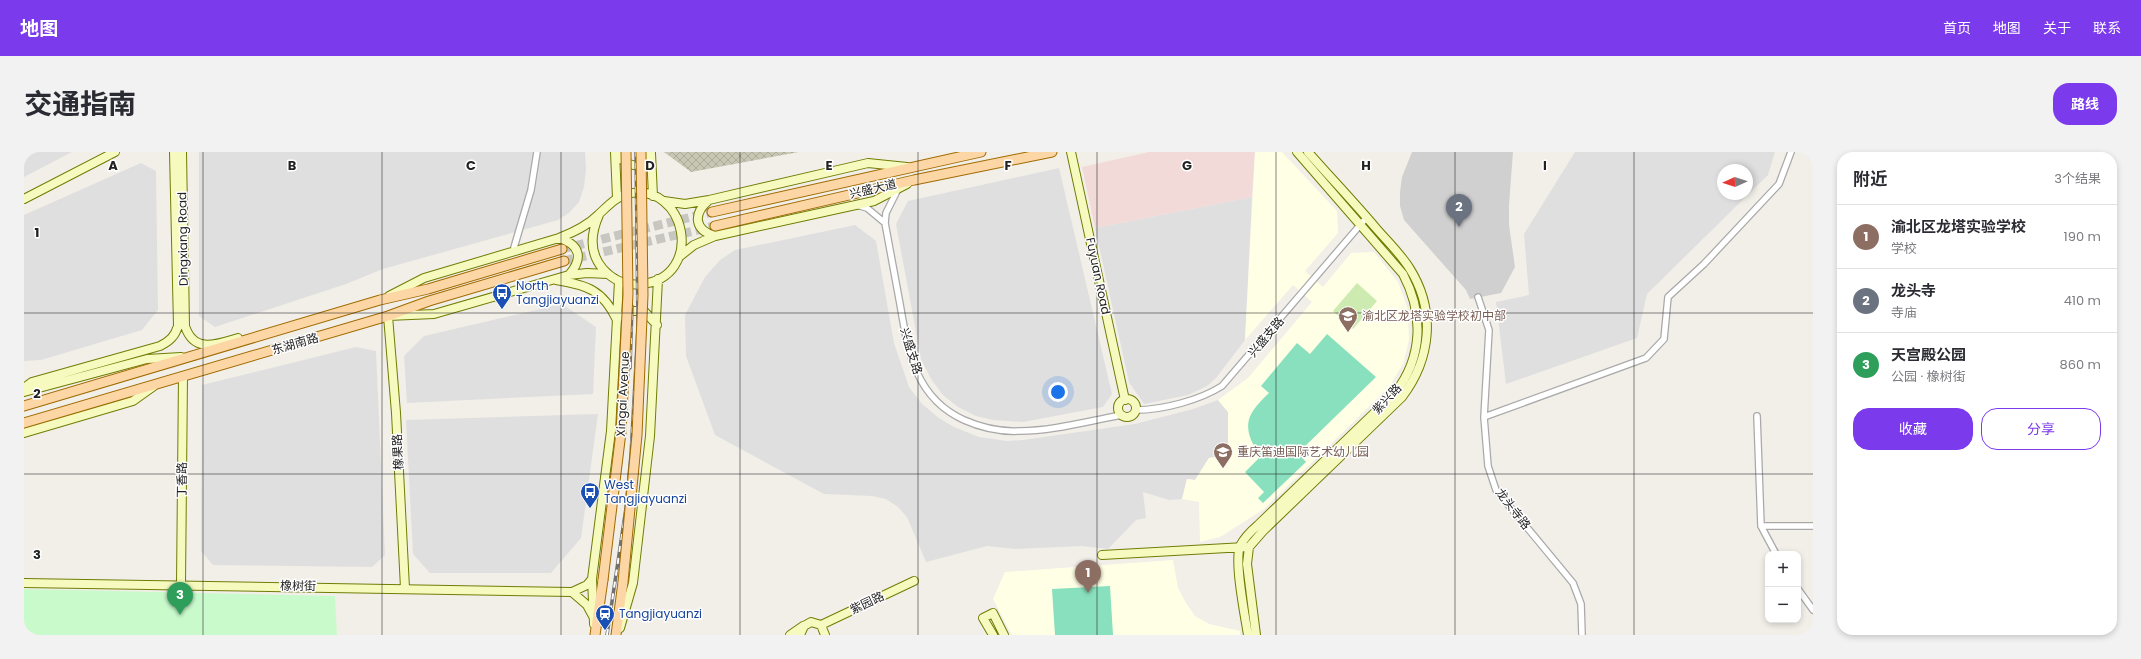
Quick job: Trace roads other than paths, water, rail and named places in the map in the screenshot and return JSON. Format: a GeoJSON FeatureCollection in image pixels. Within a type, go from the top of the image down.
{"type":"FeatureCollection","features":[{"type":"Feature","properties":{"kind":"main road","name":"Xingai Avenue"},"geometry":{"type":"LineString","coordinates":[[594,635],[603,580],[621,432],[628,294],[626,152]]}},
{"type":"Feature","properties":{"kind":"main road","name":"Xingai Avenue"},"geometry":{"type":"LineString","coordinates":[[617,635],[637,435],[643,311],[641,152]]}},
{"type":"Feature","properties":{"kind":"main road","name":"兴盛大道"},"geometry":{"type":"LineString","coordinates":[[712,212],[981,152]]}},
{"type":"Feature","properties":{"kind":"main road","name":"兴盛大道"},"geometry":{"type":"LineString","coordinates":[[715,226],[914,180],[1052,152]]}},
{"type":"Feature","properties":{"kind":"main road","name":"东湖南路"},"geometry":{"type":"LineString","coordinates":[[24,406],[380,300],[428,289],[562,249]]}},
{"type":"Feature","properties":{"kind":"main road","name":"东湖南路"},"geometry":{"type":"LineString","coordinates":[[24,423],[388,316],[564,261]]}},
{"type":"Feature","properties":{"kind":"street"},"geometry":{"type":"LineString","coordinates":[[24,199],[115,152]]}},
{"type":"Feature","properties":{"kind":"street","name":"Dingxiang Road"},"geometry":{"type":"LineString","coordinates":[[174,152],[182,326]]}},
{"type":"Feature","properties":{"kind":"street","name":"Dingxiang Road"},"geometry":{"type":"LineString","coordinates":[[182,152],[182,326]]}},
{"type":"Feature","properties":{"kind":"street"},"geometry":{"type":"LineString","coordinates":[[513,251],[531,190],[537,152]]}},
{"type":"Feature","properties":{"kind":"street"},"geometry":{"type":"LineString","coordinates":[[616,152],[621,160],[629,165],[640,164],[648,158],[650,152]]}},
{"type":"Feature","properties":{"kind":"street"},"geometry":{"type":"LineString","coordinates":[[616,152],[617,198]]}},
{"type":"Feature","properties":{"kind":"street"},"geometry":{"type":"LineString","coordinates":[[650,152],[653,196]]}},
{"type":"Feature","properties":{"kind":"street","name":"Fuyuan Road"},"geometry":{"type":"LineString","coordinates":[[1071,152],[1125,400],[1119,406],[1119,411],[1122,415]]}},
{"type":"Feature","properties":{"kind":"street","name":"紫兴路"},"geometry":{"type":"LineString","coordinates":[[1240,547],[1246,537],[1258,525],[1395,393],[1402,384],[1417,348],[1419,321],[1413,296],[1403,274],[1297,152]]}},
{"type":"Feature","properties":{"kind":"street","name":"紫兴路"},"geometry":{"type":"LineString","coordinates":[[1249,547],[1268,526],[1402,397],[1409,388],[1420,365],[1425,350],[1428,321],[1423,295],[1404,259],[1308,152]]}},
{"type":"Feature","properties":{"kind":"street"},"geometry":{"type":"LineString","coordinates":[[1484,417],[1646,358],[1664,339],[1668,297],[1704,264],[1779,184],[1791,152]]}},
{"type":"Feature","properties":{"kind":"street"},"geometry":{"type":"LineString","coordinates":[[664,201],[675,212],[681,226],[683,241],[680,256],[673,268],[658,280],[650,283],[634,285],[619,281],[608,274],[600,265],[594,252],[592,239],[594,226],[599,215],[606,205],[617,198],[634,194],[653,196],[664,201],[685,204],[709,200],[868,163],[912,168]]}},
{"type":"Feature","properties":{"kind":"street"},"geometry":{"type":"LineString","coordinates":[[680,256],[694,245],[716,236],[874,201],[914,180]]}},
{"type":"Feature","properties":{"kind":"street"},"geometry":{"type":"LineString","coordinates":[[885,223],[886,213],[899,188]]}},
{"type":"Feature","properties":{"kind":"street"},"geometry":{"type":"LineString","coordinates":[[709,200],[701,207],[697,217],[700,226],[706,233],[716,236]]}},
{"type":"Feature","properties":{"kind":"street"},"geometry":{"type":"LineString","coordinates":[[857,205],[867,208],[885,223]]}},
{"type":"Feature","properties":{"kind":"street"},"geometry":{"type":"LineString","coordinates":[[380,300],[424,278],[559,238],[579,230],[599,215]]}},
{"type":"Feature","properties":{"kind":"street","name":"兴盛支路"},"geometry":{"type":"LineString","coordinates":[[1136,410],[1189,401],[1213,392],[1222,386],[1367,217]]}},
{"type":"Feature","properties":{"kind":"street","name":"兴盛支路"},"geometry":{"type":"LineString","coordinates":[[885,223],[907,343],[912,362],[920,381],[942,408],[976,425],[988,429],[1004,431],[1036,430],[1122,415]]}},
{"type":"Feature","properties":{"kind":"street"},"geometry":{"type":"LineString","coordinates":[[559,238],[568,241],[576,248],[578,257],[576,267],[569,275]]}},
{"type":"Feature","properties":{"kind":"street"},"geometry":{"type":"LineString","coordinates":[[388,316],[434,314],[569,275],[587,273],[608,274]]}},
{"type":"Feature","properties":{"kind":"street"},"geometry":{"type":"LineString","coordinates":[[554,280],[579,284],[596,291],[610,304],[618,323]]}},
{"type":"Feature","properties":{"kind":"street","name":"Xingai Avenue"},"geometry":{"type":"LineString","coordinates":[[617,635],[633,583],[650,436],[657,325],[658,280]]}},
{"type":"Feature","properties":{"kind":"street","name":"Xingai Avenue"},"geometry":{"type":"LineString","coordinates":[[594,635],[592,579],[611,432],[618,323],[619,281]]}},
{"type":"Feature","properties":{"kind":"street","name":"龙头寺路"},"geometry":{"type":"LineString","coordinates":[[1478,297],[1489,330],[1484,417],[1488,466],[1496,490],[1573,583],[1581,604],[1582,635]]}},
{"type":"Feature","properties":{"kind":"street"},"geometry":{"type":"LineString","coordinates":[[618,323],[624,315],[632,311],[644,311],[657,325]]}},
{"type":"Feature","properties":{"kind":"street","name":"橡果路"},"geometry":{"type":"LineString","coordinates":[[388,316],[396,413],[405,588]]}},
{"type":"Feature","properties":{"kind":"street"},"geometry":{"type":"LineString","coordinates":[[24,388],[32,382],[133,354],[168,342],[182,326],[194,341],[209,345],[254,333],[278,331]]}},
{"type":"Feature","properties":{"kind":"street"},"geometry":{"type":"LineString","coordinates":[[104,370],[133,354]]}},
{"type":"Feature","properties":{"kind":"street"},"geometry":{"type":"LineString","coordinates":[[97,364],[147,359],[190,357]]}},
{"type":"Feature","properties":{"kind":"street"},"geometry":{"type":"LineString","coordinates":[[24,392],[147,359]]}},
{"type":"Feature","properties":{"kind":"street","name":"丁香路"},"geometry":{"type":"LineString","coordinates":[[181,584],[183,376]]}},
{"type":"Feature","properties":{"kind":"street"},"geometry":{"type":"LineString","coordinates":[[24,433],[132,401],[157,384]]}},
{"type":"Feature","properties":{"kind":"street"},"geometry":{"type":"LineString","coordinates":[[1122,415],[1126,417],[1132,416],[1136,410],[1132,401],[1125,400]]}},
{"type":"Feature","properties":{"kind":"street"},"geometry":{"type":"LineString","coordinates":[[1757,416],[1761,526],[1774,551]]}},
{"type":"Feature","properties":{"kind":"street"},"geometry":{"type":"LineString","coordinates":[[1761,526],[1813,526]]}},
{"type":"Feature","properties":{"kind":"street"},"geometry":{"type":"LineString","coordinates":[[1240,547],[1239,563],[1248,635]]}},
{"type":"Feature","properties":{"kind":"street"},"geometry":{"type":"LineString","coordinates":[[1102,555],[1249,547],[1247,564],[1256,635]]}},
{"type":"Feature","properties":{"kind":"street"},"geometry":{"type":"LineString","coordinates":[[592,579],[587,585],[572,592],[587,605],[594,618]]}},
{"type":"Feature","properties":{"kind":"street","name":"紫园路"},"geometry":{"type":"LineString","coordinates":[[821,625],[914,581]]}},
{"type":"Feature","properties":{"kind":"street","name":"橡树街"},"geometry":{"type":"LineString","coordinates":[[24,583],[181,584],[572,592]]}},
{"type":"Feature","properties":{"kind":"street"},"geometry":{"type":"LineString","coordinates":[[1801,593],[1813,610]]}},
{"type":"Feature","properties":{"kind":"street"},"geometry":{"type":"LineString","coordinates":[[993,635],[983,618],[993,613],[1004,635]]}},
{"type":"Feature","properties":{"kind":"street"},"geometry":{"type":"LineString","coordinates":[[790,635],[811,622],[821,625],[825,635]]}},
{"type":"Feature","properties":{"kind":"street"},"geometry":{"type":"LineString","coordinates":[[800,635],[804,626]]}},
{"type":"Feature","properties":{"kind":"tunnel"},"geometry":{"type":"LineString","coordinates":[[562,249],[712,212]]}},
{"type":"Feature","properties":{"kind":"tunnel"},"geometry":{"type":"LineString","coordinates":[[564,261],[715,226]]}},
{"type":"Feature","properties":{"kind":"railway"},"geometry":{"type":"LineString","coordinates":[[607,635],[626,508],[631,455],[638,327],[636,152]]}},
{"type":"Feature","properties":{"kind":"railway"},"geometry":{"type":"LineString","coordinates":[[630,368],[632,306]]}},
{"type":"Feature","properties":{"kind":"place","name":"龙头寺"},"geometry":{"type":"Point","coordinates":[1459,227]}},
{"type":"Feature","properties":{"kind":"place","name":"North Tangjiayuanzi"},"geometry":{"type":"Point","coordinates":[502,310]}},
{"type":"Feature","properties":{"kind":"place","name":"渝北区龙塔实验学校初中部"},"geometry":{"type":"Point","coordinates":[1348,333]}},
{"type":"Feature","properties":{"kind":"place","name":"重庆笛迪国际艺术幼儿园"},"geometry":{"type":"Point","coordinates":[1223,469]}},
{"type":"Feature","properties":{"kind":"place","name":"West Tangjiayuanzi"},"geometry":{"type":"Point","coordinates":[590,509]}},
{"type":"Feature","properties":{"kind":"place","name":"渝北区龙塔实验学校"},"geometry":{"type":"Point","coordinates":[1088,593]}},
{"type":"Feature","properties":{"kind":"place","name":"天宫殿公园"},"geometry":{"type":"Point","coordinates":[180,615]}},
{"type":"Feature","properties":{"kind":"place","name":"Tangjiayuanzi"},"geometry":{"type":"Point","coordinates":[605,631]}}]}
